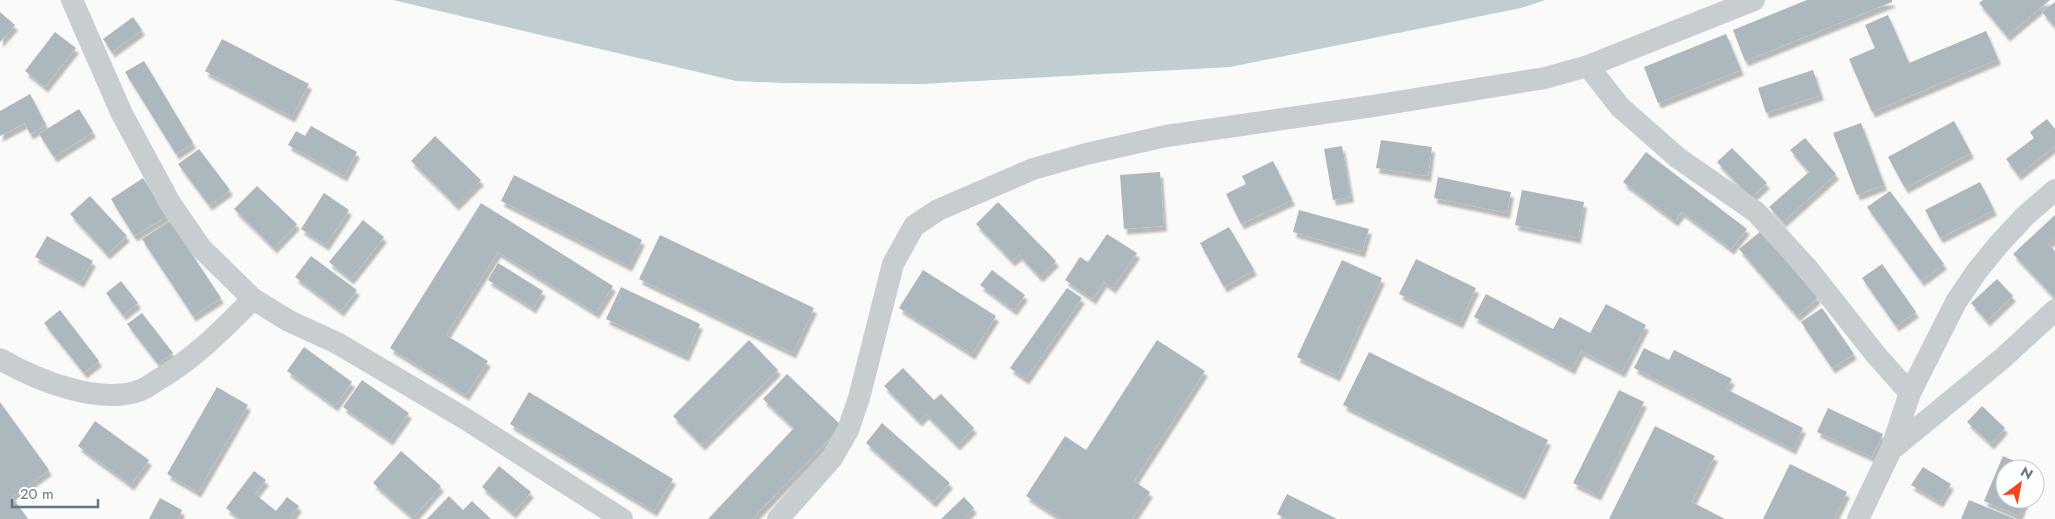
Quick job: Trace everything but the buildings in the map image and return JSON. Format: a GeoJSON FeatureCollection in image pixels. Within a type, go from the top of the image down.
{"type":"FeatureCollection","features":[{"type":"Feature","properties":{"kind":"street"},"geometry":{"type":"LineString","coordinates":[[72,0],[122,114],[170,202],[201,248],[252,299],[289,321],[337,343],[439,403],[622,519]]}},
{"type":"Feature","properties":{"kind":"street"},"geometry":{"type":"LineString","coordinates":[[778,519],[832,458],[848,430],[859,398],[893,264],[914,226],[938,210],[1033,170],[1086,154],[1166,136],[1373,106],[1545,78],[1588,66],[1754,0]]}},
{"type":"Feature","properties":{"kind":"street"},"geometry":{"type":"LineString","coordinates":[[1588,66],[1620,107],[1678,158],[1756,212],[1809,270],[1876,355],[1910,393]]}},
{"type":"Feature","properties":{"kind":"street"},"geometry":{"type":"LineString","coordinates":[[1858,519],[1891,450],[1910,393],[1956,302],[1977,271],[2025,216],[2055,190]]}},
{"type":"Feature","properties":{"kind":"street"},"geometry":{"type":"LineString","coordinates":[[0,358],[21,372],[52,383],[88,392],[117,396],[142,390],[196,354],[252,299]]}},
{"type":"Feature","properties":{"kind":"street"},"geometry":{"type":"LineString","coordinates":[[1891,450],[2003,358],[2055,310]]}},
{"type":"Feature","properties":{"kind":"shaded area"},"geometry":{"type":"Polygon","coordinates":[[[393,0],[1545,0],[1521,8],[1230,67],[921,84],[736,81],[393,0]]]}}]}
